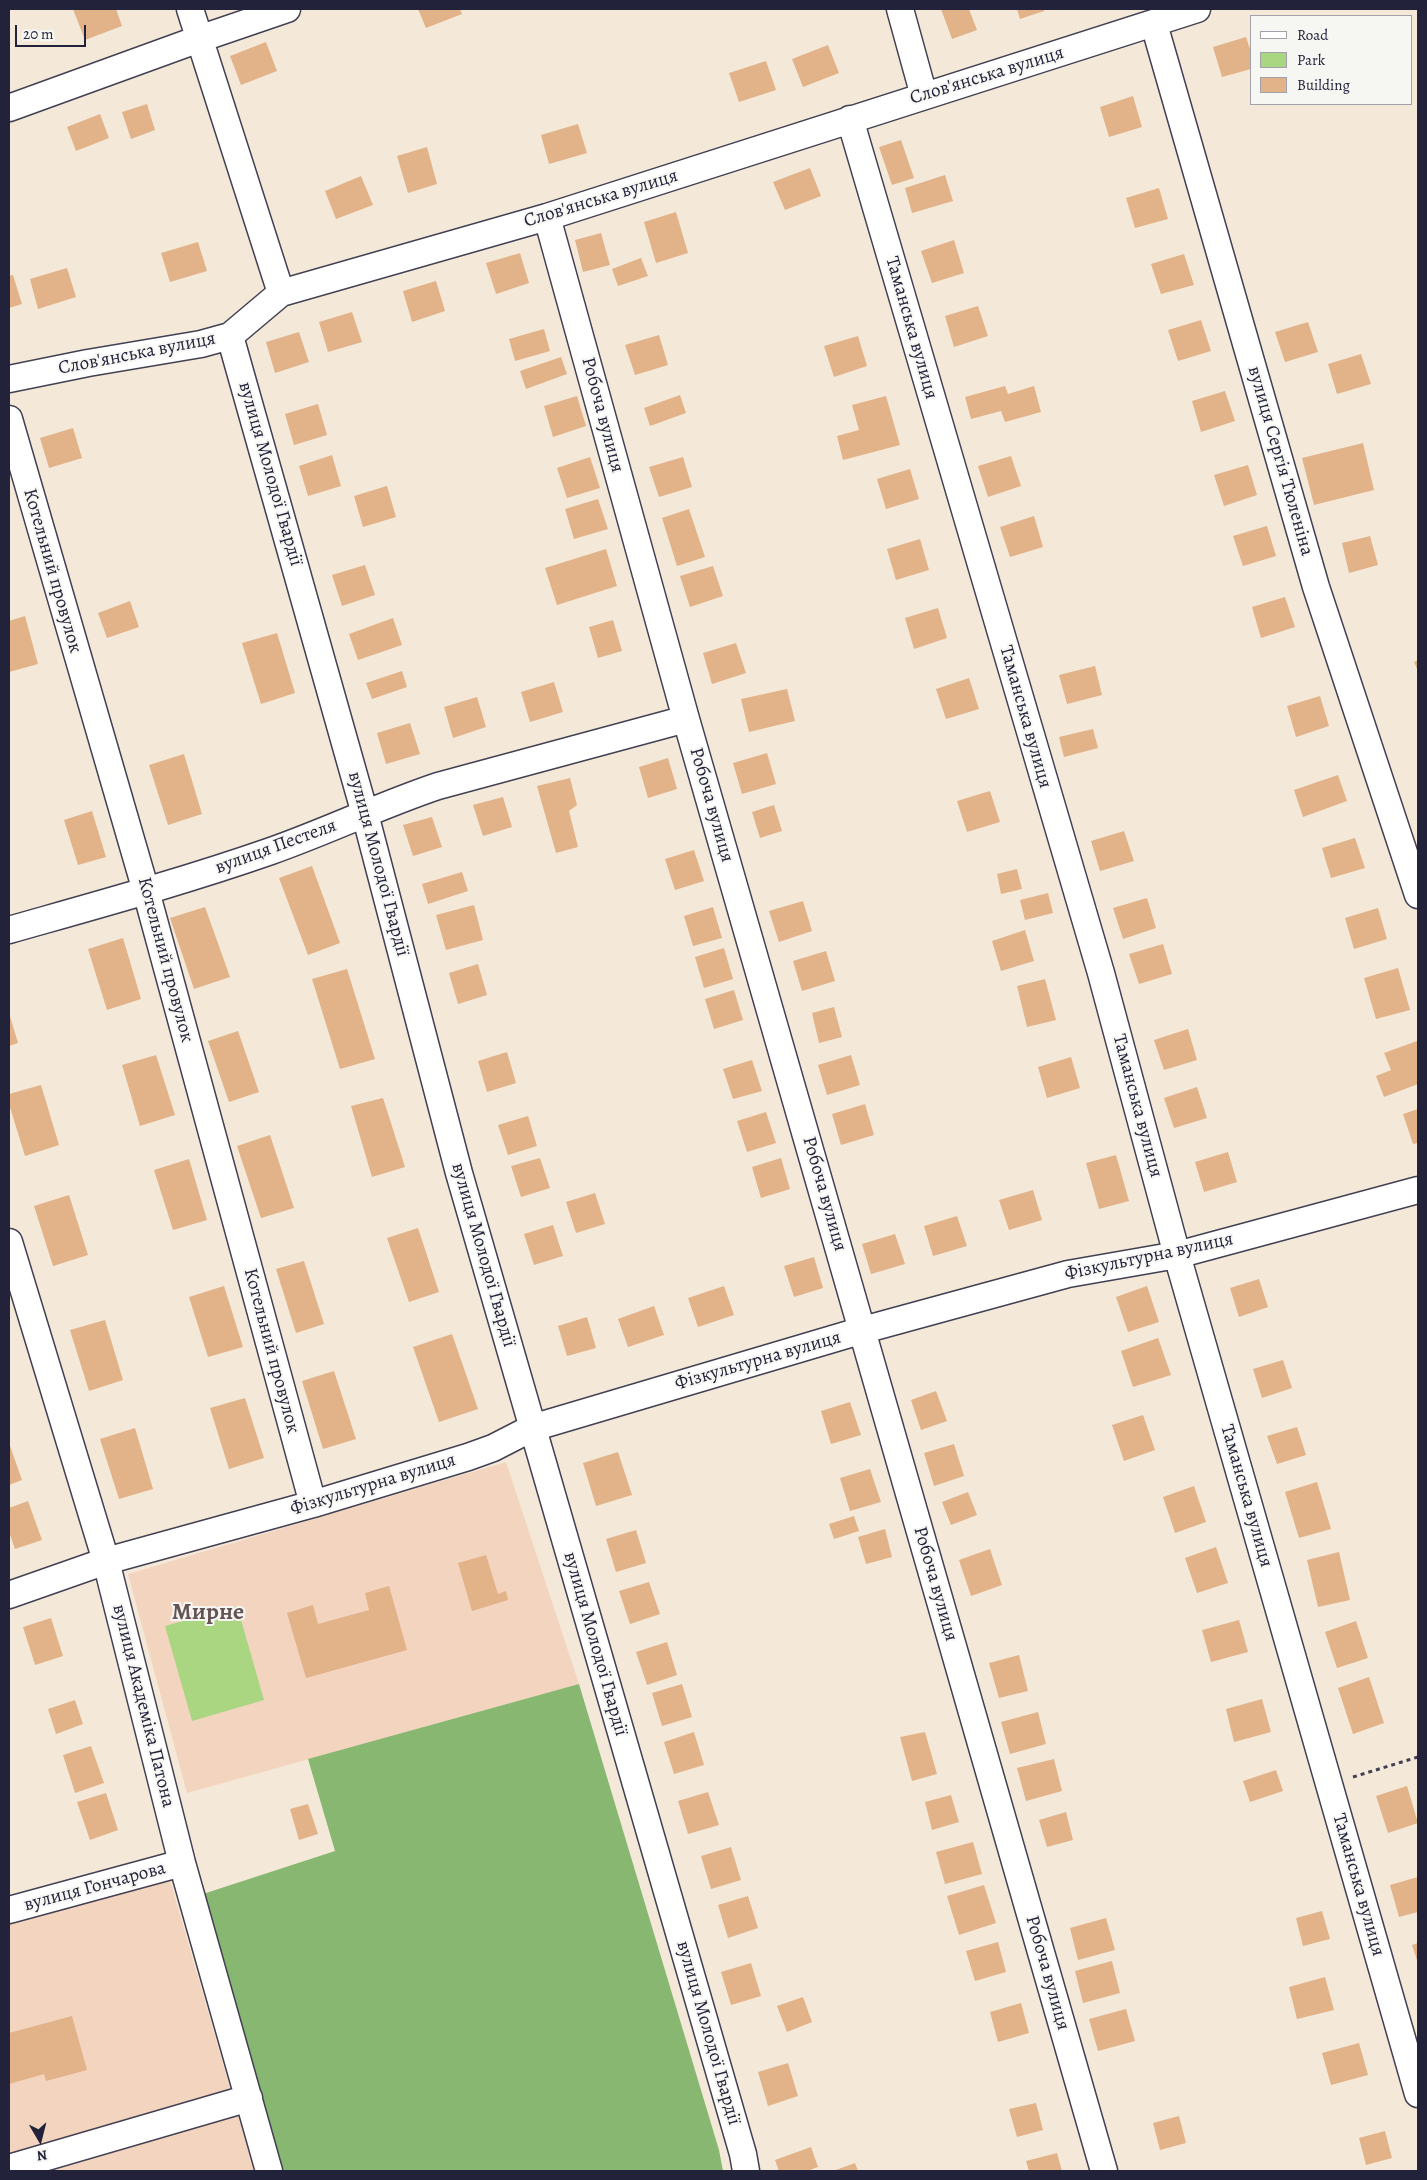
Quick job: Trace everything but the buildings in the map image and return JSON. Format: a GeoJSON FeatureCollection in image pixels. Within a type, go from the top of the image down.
{"type":"FeatureCollection","features":[{"type":"Feature","properties":{"kind":"street"},"geometry":{"type":"LineString","coordinates":[[190,9],[281,293]]}},
{"type":"Feature","properties":{"kind":"street"},"geometry":{"type":"LineString","coordinates":[[9,108],[199,38],[287,9]]}},
{"type":"Feature","properties":{"kind":"street"},"geometry":{"type":"LineString","coordinates":[[900,9],[924,96]]}},
{"type":"Feature","properties":{"kind":"street","name":"Слов'янська вулиця"},"geometry":{"type":"LineString","coordinates":[[9,379],[88,363],[202,344],[230,336],[281,293],[547,216],[1198,9]]}},
{"type":"Feature","properties":{"kind":"street","name":"вулиця Сергія Тюленіна"},"geometry":{"type":"LineString","coordinates":[[1154,24],[1316,587],[1418,895]]}},
{"type":"Feature","properties":{"kind":"street","name":"Таманська вулиця"},"geometry":{"type":"LineString","coordinates":[[850,119],[1101,973],[1177,1255],[1418,2094]]}},
{"type":"Feature","properties":{"kind":"street","name":"Робоча вулиця"},"geometry":{"type":"LineString","coordinates":[[547,216],[686,719],[1104,2171]]}},
{"type":"Feature","properties":{"kind":"street","name":"вулиця Молодої Гвардії"},"geometry":{"type":"LineString","coordinates":[[230,336],[365,814],[459,1173],[743,2154],[746,2171]]}},
{"type":"Feature","properties":{"kind":"street","name":"Котельний провулок"},"geometry":{"type":"LineString","coordinates":[[9,419],[146,891],[313,1504]]}},
{"type":"Feature","properties":{"kind":"street","name":"вулиця Пестеля"},"geometry":{"type":"LineString","coordinates":[[9,930],[146,891],[269,852],[438,786],[686,719]]}},
{"type":"Feature","properties":{"kind":"street","name":"Фізкультурна вулиця"},"geometry":{"type":"LineString","coordinates":[[9,1594],[106,1561],[313,1504],[468,1457],[493,1448],[532,1428],[863,1330],[1068,1274],[1177,1255],[1418,1190]]}},
{"type":"Feature","properties":{"kind":"street","name":"вулиця Академіка Патона"},"geometry":{"type":"LineString","coordinates":[[9,1242],[13,1272],[106,1561],[182,1863],[269,2171]]}},
{"type":"Feature","properties":{"kind":"street","name":"вулиця Гончарова"},"geometry":{"type":"LineString","coordinates":[[9,1910],[182,1863]]}},
{"type":"Feature","properties":{"kind":"street"},"geometry":{"type":"LineString","coordinates":[[9,2168],[249,2098]]}},
{"type":"Feature","properties":{"kind":"path"},"geometry":{"type":"LineString","coordinates":[[1328,1785],[1418,1757]]}},
{"type":"Feature","properties":{"kind":"shaded area"},"geometry":{"type":"Polygon","coordinates":[[[506,1462],[579,1684],[187,1793],[128,1574],[506,1462]]]}},
{"type":"Feature","properties":{"kind":"shaded area"},"geometry":{"type":"Polygon","coordinates":[[[170,1880],[254,2171],[9,2171],[9,1923],[170,1880]]]}},
{"type":"Feature","properties":{"kind":"green space"},"geometry":{"type":"Polygon","coordinates":[[[237,1606],[264,1700],[192,1721],[165,1626],[237,1606]]]}},
{"type":"Feature","properties":{"kind":"green space"},"geometry":{"type":"Polygon","coordinates":[[[579,1684],[719,2150],[723,2171],[279,2171],[203,1894],[335,1851],[308,1759],[579,1684]]]}},
{"type":"Feature","properties":{"kind":"district","name":"Мирне"},"geometry":{"type":"Point","coordinates":[208,1613]}}]}
